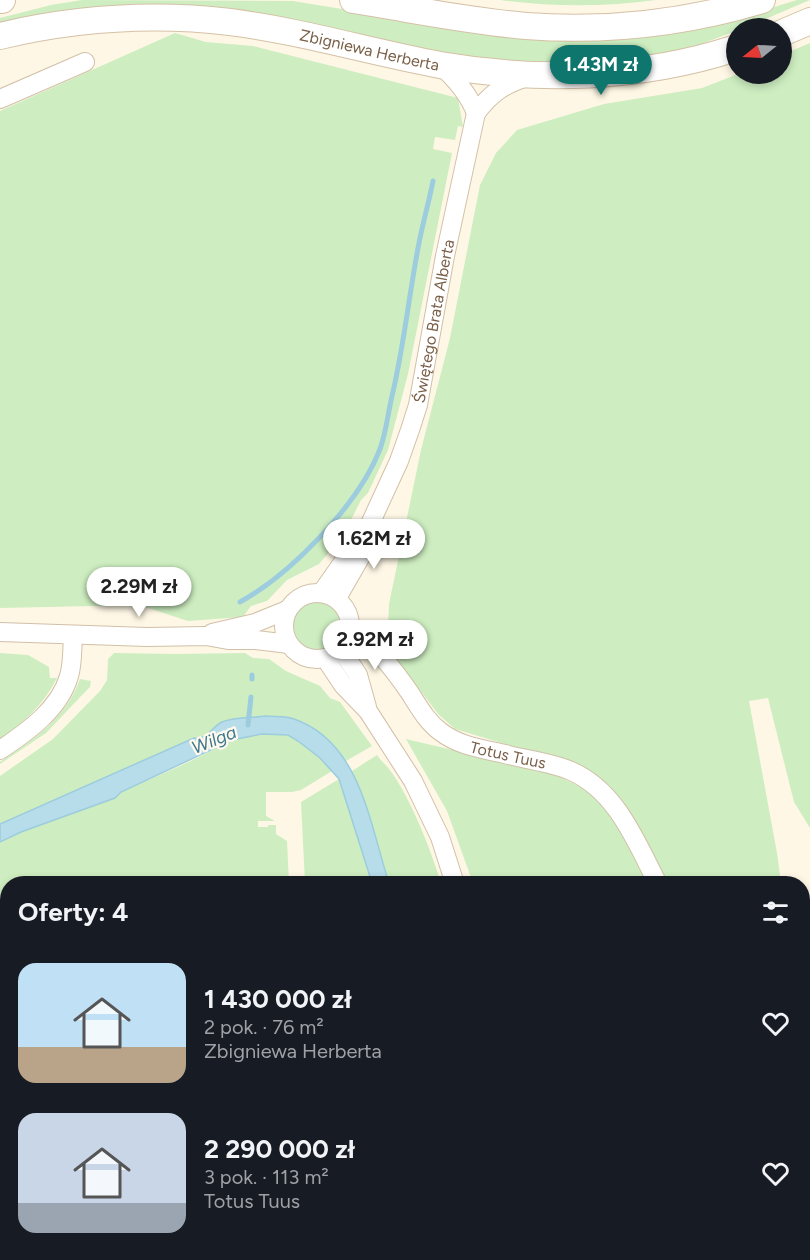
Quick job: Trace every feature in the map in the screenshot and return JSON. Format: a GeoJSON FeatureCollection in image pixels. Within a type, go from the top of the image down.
{"type":"FeatureCollection","features":[{"type":"Feature","properties":{"kind":"main road"},"geometry":{"type":"LineString","coordinates":[[353,0],[490,22],[578,28],[673,20],[762,0]]}},
{"type":"Feature","properties":{"kind":"main road","name":"Zbigniewa Herberta"},"geometry":{"type":"LineString","coordinates":[[0,36],[63,23],[106,19],[200,19],[270,28],[438,64],[531,75],[634,71],[726,50]]}},
{"type":"Feature","properties":{"kind":"main road"},"geometry":{"type":"LineString","coordinates":[[792,29],[810,21]]}},
{"type":"Feature","properties":{"kind":"street"},"geometry":{"type":"LineString","coordinates":[[0,99],[85,62]]}},
{"type":"Feature","properties":{"kind":"street"},"geometry":{"type":"LineString","coordinates":[[438,64],[462,87],[476,113]]}},
{"type":"Feature","properties":{"kind":"street"},"geometry":{"type":"LineString","coordinates":[[476,113],[487,98],[501,88],[531,75]]}},
{"type":"Feature","properties":{"kind":"street","name":"Świętego Brata Alberta"},"geometry":{"type":"LineString","coordinates":[[330,595],[370,524],[399,461],[417,405],[445,256],[476,113]]}},
{"type":"Feature","properties":{"kind":"street"},"geometry":{"type":"LineString","coordinates":[[0,632],[206,636],[228,640],[276,641],[289,644],[304,657],[325,658],[341,650],[350,632],[348,613],[330,595],[312,592],[302,596],[287,610],[273,617],[206,636]]}},
{"type":"Feature","properties":{"kind":"street"},"geometry":{"type":"LineString","coordinates":[[287,610],[284,627],[289,644]]}},
{"type":"Feature","properties":{"kind":"street","name":"Totus Tuus"},"geometry":{"type":"LineString","coordinates":[[350,632],[368,642],[378,651],[423,713],[442,733],[462,744],[570,770],[597,787],[610,798],[622,815],[654,876]]}},
{"type":"Feature","properties":{"kind":"street"},"geometry":{"type":"LineString","coordinates":[[0,750],[28,730],[57,701],[69,676],[73,635]]}},
{"type":"Feature","properties":{"kind":"street"},"geometry":{"type":"LineString","coordinates":[[341,650],[358,675],[368,711]]}},
{"type":"Feature","properties":{"kind":"street"},"geometry":{"type":"LineString","coordinates":[[325,658],[343,685],[368,711],[401,761],[429,812],[445,848],[454,876]]}},
{"type":"Feature","properties":{"kind":"green space"},"geometry":{"type":"Polygon","coordinates":[[[82,0],[293,1],[507,36],[726,22],[726,35],[693,47],[629,61],[536,64],[450,55],[276,16],[208,8],[150,5],[108,7],[0,24],[0,18],[82,0]]]}},
{"type":"Feature","properties":{"kind":"green space"},"geometry":{"type":"Polygon","coordinates":[[[500,0],[656,0],[578,5],[500,0]]]}},
{"type":"Feature","properties":{"kind":"green space"},"geometry":{"type":"Polygon","coordinates":[[[797,0],[810,0],[768,18],[738,18],[797,0]]]}},
{"type":"Feature","properties":{"kind":"green space"},"geometry":{"type":"Polygon","coordinates":[[[175,33],[206,42],[253,46],[458,98],[463,127],[458,126],[455,140],[435,137],[433,149],[452,153],[408,374],[388,450],[368,493],[361,500],[345,532],[342,543],[336,550],[330,551],[319,564],[287,580],[267,601],[251,606],[243,617],[188,621],[139,605],[0,608],[0,111],[175,33]]]}},
{"type":"Feature","properties":{"kind":"green space"},"geometry":{"type":"Polygon","coordinates":[[[810,43],[810,828],[794,802],[768,698],[749,701],[780,876],[662,876],[630,814],[610,786],[575,765],[455,729],[438,714],[387,646],[389,604],[421,450],[450,338],[480,185],[496,153],[517,130],[604,104],[702,88],[726,79],[726,84],[792,84],[792,51],[810,43]]]}},
{"type":"Feature","properties":{"kind":"green space"},"geometry":{"type":"Polygon","coordinates":[[[317,601],[326,603],[337,612],[342,626],[340,635],[331,646],[317,651],[308,649],[297,640],[292,626],[294,617],[303,606],[317,601]]]}},
{"type":"Feature","properties":{"kind":"green space"},"geometry":{"type":"Polygon","coordinates":[[[0,653],[28,655],[49,667],[50,678],[57,678],[33,712],[0,739],[0,653]]]}},
{"type":"Feature","properties":{"kind":"green space"},"geometry":{"type":"Polygon","coordinates":[[[114,653],[245,653],[253,658],[269,659],[286,671],[320,686],[330,698],[340,702],[372,746],[346,761],[321,734],[273,724],[225,721],[204,737],[194,738],[0,824],[0,776],[53,739],[100,691],[107,680],[108,659],[114,653]]]}},
{"type":"Feature","properties":{"kind":"green space"},"geometry":{"type":"Polygon","coordinates":[[[80,679],[91,681],[90,687],[46,733],[0,764],[58,717],[74,693],[80,679]]]}},
{"type":"Feature","properties":{"kind":"green space"},"geometry":{"type":"Polygon","coordinates":[[[283,734],[292,737],[318,755],[332,771],[301,790],[266,792],[266,816],[275,821],[258,821],[258,827],[276,825],[276,834],[287,841],[289,876],[0,876],[0,842],[21,832],[115,798],[121,792],[244,737],[283,734]]]}},
{"type":"Feature","properties":{"kind":"green space"},"geometry":{"type":"Polygon","coordinates":[[[406,739],[550,773],[591,791],[611,810],[646,876],[470,876],[447,811],[406,739]]]}},
{"type":"Feature","properties":{"kind":"green space"},"geometry":{"type":"Polygon","coordinates":[[[377,755],[389,769],[412,808],[439,876],[387,876],[368,812],[352,771],[377,755]]]}},
{"type":"Feature","properties":{"kind":"green space"},"geometry":{"type":"Polygon","coordinates":[[[339,779],[370,876],[305,876],[301,802],[339,779]]]}},
{"type":"Feature","properties":{"kind":"water","name":"Wilga"},"geometry":{"type":"Polygon","coordinates":[[[266,716],[294,719],[317,730],[334,746],[360,788],[387,876],[370,876],[339,779],[320,758],[288,735],[262,734],[232,740],[121,792],[115,798],[21,832],[0,842],[0,824],[194,738],[203,737],[222,722],[238,718],[266,716]]]}},
{"type":"Feature","properties":{"kind":"waterway"},"geometry":{"type":"LineString","coordinates":[[240,602],[280,574],[321,536],[356,492],[380,449],[433,181]]}},
{"type":"Feature","properties":{"kind":"waterway"},"geometry":{"type":"LineString","coordinates":[[248,725],[251,697]]}}]}
